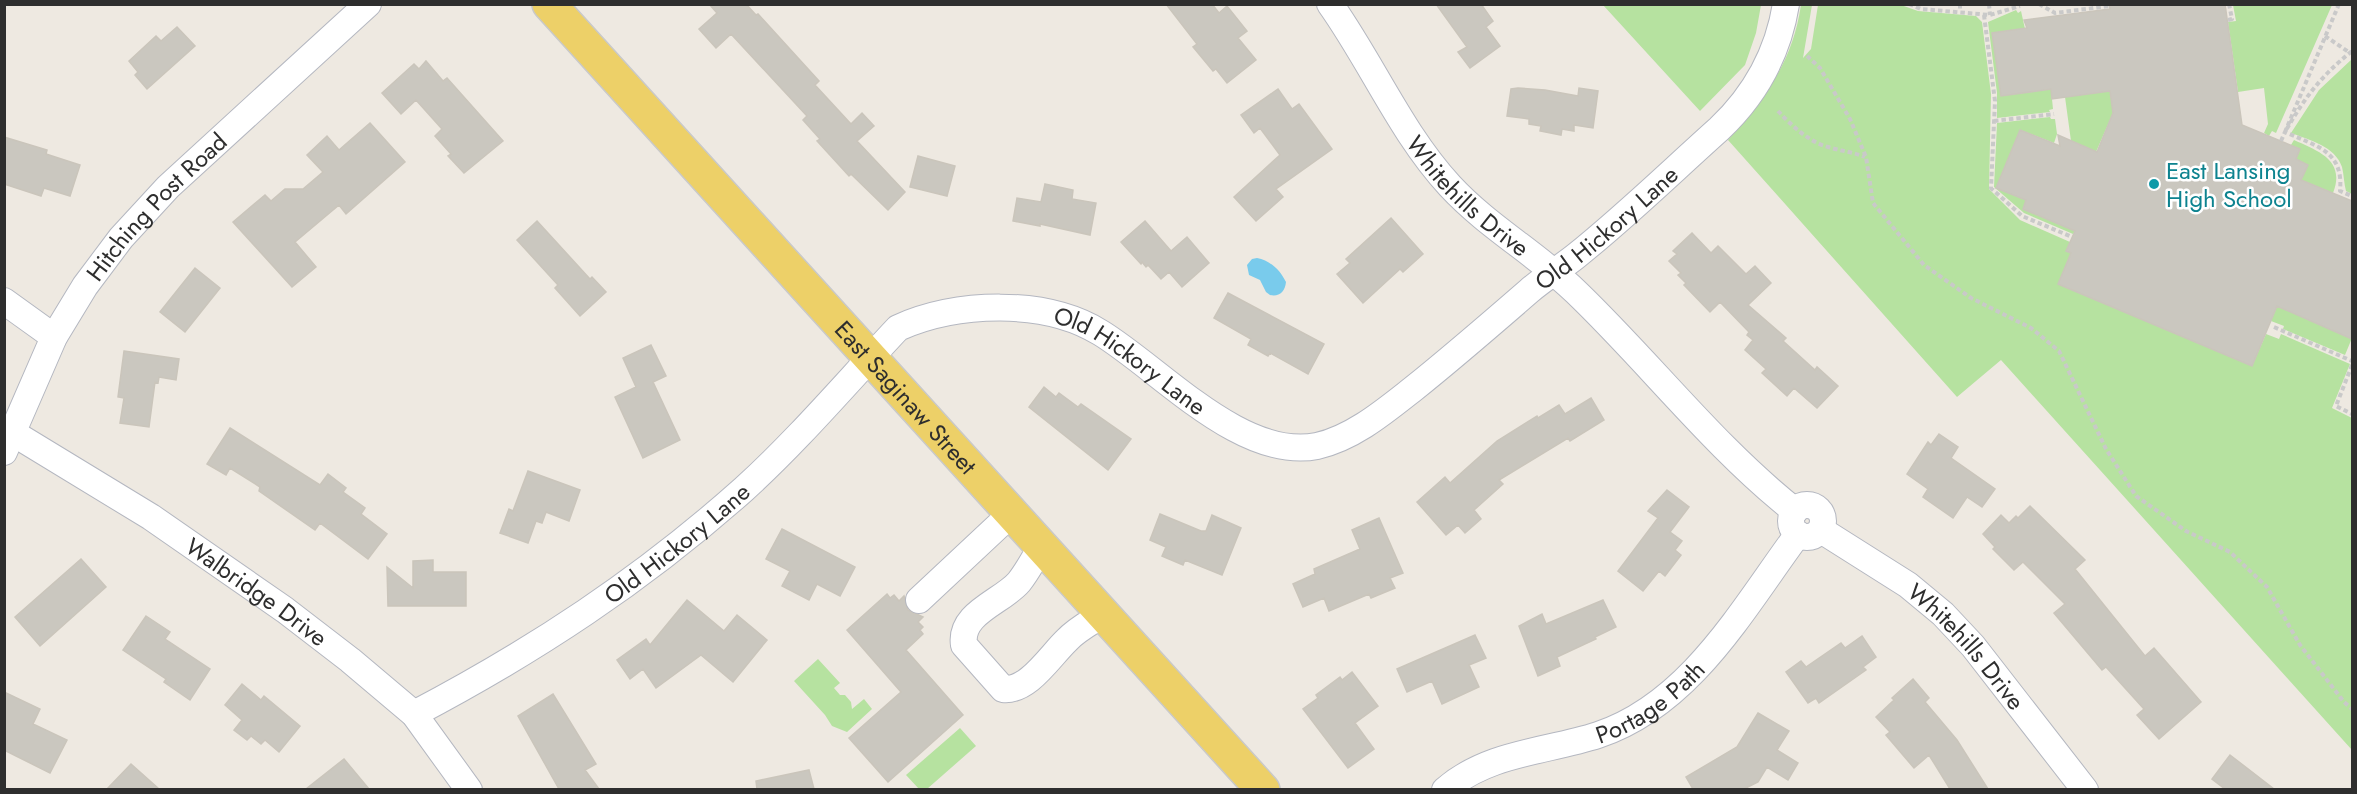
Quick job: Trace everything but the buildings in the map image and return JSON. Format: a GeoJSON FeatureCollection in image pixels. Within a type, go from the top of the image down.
{"type":"FeatureCollection","features":[{"type":"Feature","properties":{"kind":"main road","name":"East Saginaw Street"},"geometry":{"type":"LineString","coordinates":[[549,4],[1263,789]]}},
{"type":"Feature","properties":{"kind":"street","name":"Hitching Post Road"},"geometry":{"type":"LineString","coordinates":[[9,442],[54,337],[85,286],[121,238],[168,187],[368,4]]}},
{"type":"Feature","properties":{"kind":"street","name":"Whitehills Drive"},"geometry":{"type":"LineString","coordinates":[[1330,4],[1418,146],[1450,186],[1575,291],[1804,525],[1908,585],[1943,614],[1973,646],[2085,789]]}},
{"type":"Feature","properties":{"kind":"street","name":"Old Hickory Lane"},"geometry":{"type":"LineString","coordinates":[[414,714],[531,649],[588,612],[651,566],[745,488],[794,441],[898,327],[918,319],[960,310],[993,308],[1036,311],[1070,320],[1099,332],[1232,428],[1281,447],[1316,446],[1346,435],[1378,416],[1458,354],[1553,272],[1577,255],[1737,112],[1751,94],[1767,66],[1780,31],[1786,4]]}},
{"type":"Feature","properties":{"kind":"street"},"geometry":{"type":"LineString","coordinates":[[4,301],[54,337]]}},
{"type":"Feature","properties":{"kind":"street","name":"Walbridge Drive"},"geometry":{"type":"LineString","coordinates":[[9,442],[151,517],[275,603],[350,660],[414,714],[469,789]]}},
{"type":"Feature","properties":{"kind":"street"},"geometry":{"type":"LineString","coordinates":[[919,600],[1012,513]]}},
{"type":"Feature","properties":{"kind":"street","name":"Portage Path"},"geometry":{"type":"LineString","coordinates":[[1445,789],[1480,767],[1514,754],[1598,735],[1629,722],[1657,705],[1688,676],[1725,634],[1804,525]]}},
{"type":"Feature","properties":{"kind":"street"},"geometry":{"type":"LineString","coordinates":[[1042,546],[1018,582],[1006,593],[996,598],[966,626],[962,637],[964,645],[1003,689],[1012,690],[1021,686],[1054,656],[1067,639],[1105,613]]}},
{"type":"Feature","properties":{"kind":"path"},"geometry":{"type":"LineString","coordinates":[[1909,4],[1984,15],[2020,6]]}},
{"type":"Feature","properties":{"kind":"path"},"geometry":{"type":"LineString","coordinates":[[1960,4],[1960,11]]}},
{"type":"Feature","properties":{"kind":"path"},"geometry":{"type":"LineString","coordinates":[[1989,4],[1990,15]]}},
{"type":"Feature","properties":{"kind":"path"},"geometry":{"type":"LineString","coordinates":[[2038,4],[2055,13],[2109,6]]}},
{"type":"Feature","properties":{"kind":"path"},"geometry":{"type":"LineString","coordinates":[[2228,20],[2232,19],[2229,4]]}},
{"type":"Feature","properties":{"kind":"path"},"geometry":{"type":"LineString","coordinates":[[2281,141],[2339,4]]}},
{"type":"Feature","properties":{"kind":"path"},"geometry":{"type":"LineString","coordinates":[[1984,15],[1995,101],[1991,188],[2022,216],[2072,237]]}},
{"type":"Feature","properties":{"kind":"path"},"geometry":{"type":"LineString","coordinates":[[2285,132],[2302,102],[2327,71],[2351,52],[2325,36]]}},
{"type":"Feature","properties":{"kind":"path"},"geometry":{"type":"LineString","coordinates":[[1807,56],[1820,68],[1850,119],[1866,157],[1873,203],[1924,265],[1971,298],[2031,328],[2059,351],[2106,449],[2136,496],[2186,531],[2230,552],[2266,587],[2300,645],[2352,710]]}},
{"type":"Feature","properties":{"kind":"path"},"geometry":{"type":"LineString","coordinates":[[1778,111],[1792,125],[1826,147],[1852,151],[1866,157]]}},
{"type":"Feature","properties":{"kind":"path"},"geometry":{"type":"LineString","coordinates":[[1994,121],[2054,114]]}},
{"type":"Feature","properties":{"kind":"path"},"geometry":{"type":"LineString","coordinates":[[2285,132],[2329,153],[2336,161],[2340,172],[2340,191],[2352,196]]}},
{"type":"Feature","properties":{"kind":"path"},"geometry":{"type":"LineString","coordinates":[[2274,327],[2352,363],[2336,406],[2352,414]]}},
{"type":"Feature","properties":{"kind":"green space"},"geometry":{"type":"Polygon","coordinates":[[[1603,5],[1761,5],[1756,33],[1745,65],[1700,111],[1603,5]]]}},
{"type":"Feature","properties":{"kind":"green space"},"geometry":{"type":"Polygon","coordinates":[[[1801,5],[1812,5],[1803,58],[1811,49],[1818,5],[1901,5],[1918,11],[1976,16],[1982,22],[1991,94],[1989,189],[2020,220],[2070,242],[2066,251],[2071,253],[2058,284],[2252,366],[2266,334],[2279,339],[2281,334],[2350,364],[2332,408],[2352,418],[2352,750],[2001,360],[1957,397],[1728,140],[1765,93],[1784,62],[1797,26],[1801,5]]]}},
{"type":"Feature","properties":{"kind":"green space"},"geometry":{"type":"Polygon","coordinates":[[[2233,5],[2332,5],[2276,133],[2272,131],[2269,136],[2264,133],[2268,124],[2264,88],[2238,92],[2228,22],[2236,21],[2233,5]]]}},
{"type":"Feature","properties":{"kind":"green space"},"geometry":{"type":"Polygon","coordinates":[[[2016,10],[2018,13],[2021,11],[2025,29],[2001,96],[2051,89],[2053,109],[2049,110],[2050,112],[1997,118],[1997,93],[1988,22],[2016,10]]]}},
{"type":"Feature","properties":{"kind":"green space"},"geometry":{"type":"Polygon","coordinates":[[[2352,59],[2352,194],[2346,191],[2342,167],[2334,154],[2313,141],[2291,133],[2319,90],[2352,59]]]}},
{"type":"Feature","properties":{"kind":"green space"},"geometry":{"type":"Polygon","coordinates":[[[2110,91],[2113,113],[2096,152],[2071,141],[2065,97],[2110,91]]]}},
{"type":"Feature","properties":{"kind":"green space"},"geometry":{"type":"Polygon","coordinates":[[[2050,117],[2055,119],[2057,134],[2054,143],[2020,130],[1996,188],[2026,200],[2023,209],[2075,231],[2073,234],[2024,213],[1994,187],[1997,123],[2050,117]]]}},
{"type":"Feature","properties":{"kind":"green space"},"geometry":{"type":"Polygon","coordinates":[[[2294,140],[2320,153],[2333,165],[2336,182],[2333,193],[2301,180],[2307,165],[2296,159],[2300,149],[2291,145],[2294,140]]]}},
{"type":"Feature","properties":{"kind":"green space"},"geometry":{"type":"Polygon","coordinates":[[[2277,306],[2352,338],[2345,355],[2283,329],[2284,326],[2271,321],[2277,306]]]}},
{"type":"Feature","properties":{"kind":"green space"},"geometry":{"type":"Polygon","coordinates":[[[818,659],[840,683],[834,688],[851,702],[852,709],[864,699],[872,709],[847,732],[832,726],[794,681],[818,659]]]}},
{"type":"Feature","properties":{"kind":"green space"},"geometry":{"type":"Polygon","coordinates":[[[960,728],[976,746],[927,789],[919,789],[906,775],[960,728]]]}},
{"type":"Feature","properties":{"kind":"water"},"geometry":{"type":"Polygon","coordinates":[[[1257,258],[1271,264],[1281,274],[1286,282],[1281,293],[1270,295],[1260,280],[1249,275],[1247,265],[1252,259],[1257,258]]]}},
{"type":"Feature","properties":{"kind":"place","name":"East Lansing High School"},"geometry":{"type":"Point","coordinates":[2154,184]}}]}
